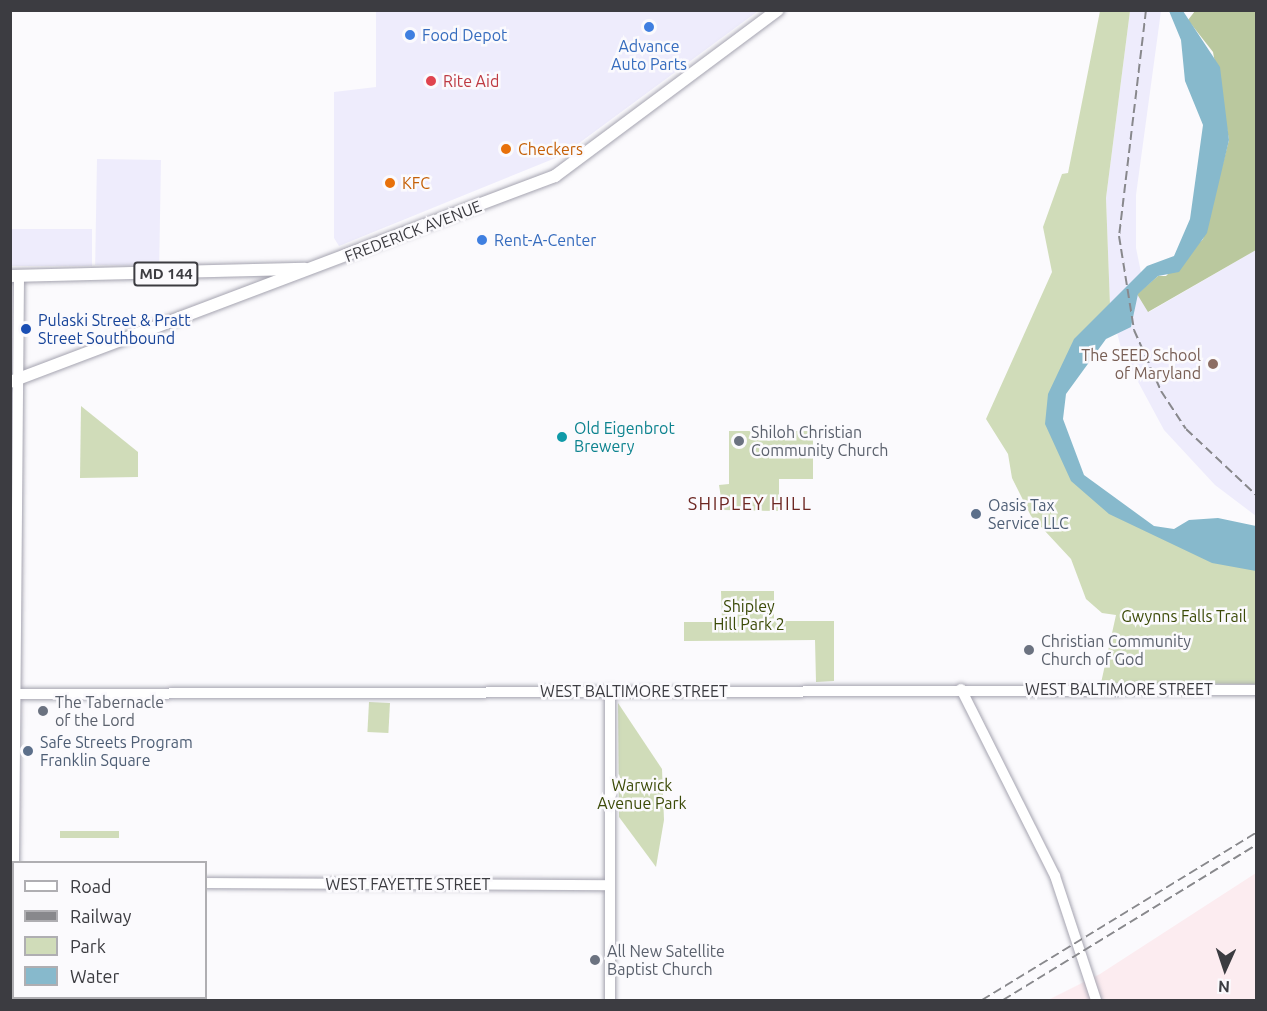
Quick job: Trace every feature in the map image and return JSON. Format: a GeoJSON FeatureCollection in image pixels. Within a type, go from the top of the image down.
{"type":"FeatureCollection","features":[{"type":"Feature","properties":{"kind":"main road","name":"FREDERICK AVENUE"},"geometry":{"type":"LineString","coordinates":[[14,381],[321,267],[555,176],[778,10]]}},
{"type":"Feature","properties":{"kind":"main road","name":"MD 144"},"geometry":{"type":"LineString","coordinates":[[15,276],[265,273],[321,267]]}},
{"type":"Feature","properties":{"kind":"street"},"geometry":{"type":"LineString","coordinates":[[14,861],[15,276]]}},
{"type":"Feature","properties":{"kind":"street"},"geometry":{"type":"LineString","coordinates":[[961,688],[1055,876],[1096,1000]]}},
{"type":"Feature","properties":{"kind":"street","name":"WEST BALTIMORE STREET"},"geometry":{"type":"LineString","coordinates":[[13,694],[961,688],[1257,690]]}},
{"type":"Feature","properties":{"kind":"street"},"geometry":{"type":"LineString","coordinates":[[610,691],[610,1000]]}},
{"type":"Feature","properties":{"kind":"street"},"geometry":{"type":"LineString","coordinates":[[12,882],[12,1000]]}},
{"type":"Feature","properties":{"kind":"street","name":"WEST FAYETTE STREET"},"geometry":{"type":"LineString","coordinates":[[207,883],[610,885]]}},
{"type":"Feature","properties":{"kind":"shaded area"},"geometry":{"type":"Polygon","coordinates":[[[376,10],[758,11],[563,155],[339,246],[334,238],[334,92],[376,87],[376,10]]]}},
{"type":"Feature","properties":{"kind":"shaded area"},"geometry":{"type":"Polygon","coordinates":[[[1130,11],[1161,11],[1136,195],[1136,248],[1149,312],[1256,250],[1256,516],[1215,485],[1164,430],[1122,352],[1110,305],[1106,198],[1130,11]]]}},
{"type":"Feature","properties":{"kind":"shaded area"},"geometry":{"type":"Polygon","coordinates":[[[97,159],[161,160],[159,266],[95,265],[97,159]]]}},
{"type":"Feature","properties":{"kind":"shaded area"},"geometry":{"type":"Polygon","coordinates":[[[11,229],[92,229],[92,266],[11,266],[11,229]]]}},
{"type":"Feature","properties":{"kind":"shaded area"},"geometry":{"type":"Polygon","coordinates":[[[1256,873],[1256,1000],[1048,1000],[1100,974],[1256,873]]]}},
{"type":"Feature","properties":{"kind":"green space","name":"Gwynns Falls Trail"},"geometry":{"type":"Polygon","coordinates":[[[1100,11],[1130,11],[1106,198],[1110,305],[1056,410],[1082,482],[1140,524],[1256,562],[1256,684],[1101,683],[1116,615],[1102,613],[1086,599],[1071,559],[1031,516],[1012,478],[1008,454],[986,419],[1052,272],[1043,227],[1062,174],[1068,173],[1100,11]]]}},
{"type":"Feature","properties":{"kind":"green space"},"geometry":{"type":"Polygon","coordinates":[[[1195,11],[1256,11],[1256,250],[1148,312],[1137,294],[1158,276],[1166,276],[1203,239],[1229,140],[1213,52],[1188,20],[1195,11]]]}},
{"type":"Feature","properties":{"kind":"green space"},"geometry":{"type":"Polygon","coordinates":[[[81,406],[138,452],[138,477],[80,478],[81,406]]]}},
{"type":"Feature","properties":{"kind":"green space"},"geometry":{"type":"Polygon","coordinates":[[[729,431],[813,431],[813,479],[779,479],[779,511],[723,510],[719,485],[729,484],[729,431]]]}},
{"type":"Feature","properties":{"kind":"green space","name":"Shipley Hill Park 2"},"geometry":{"type":"Polygon","coordinates":[[[721,591],[774,591],[774,621],[834,621],[834,681],[816,682],[815,640],[684,641],[684,622],[722,622],[721,591]]]}},
{"type":"Feature","properties":{"kind":"green space"},"geometry":{"type":"Polygon","coordinates":[[[369,702],[390,703],[388,733],[367,732],[369,702]]]}},
{"type":"Feature","properties":{"kind":"green space","name":"Warwick Avenue Park"},"geometry":{"type":"Polygon","coordinates":[[[618,703],[662,769],[664,820],[656,867],[619,817],[618,703]]]}},
{"type":"Feature","properties":{"kind":"green space"},"geometry":{"type":"Polygon","coordinates":[[[60,831],[119,831],[119,838],[60,838],[60,831]]]}},
{"type":"Feature","properties":{"kind":"water"},"geometry":{"type":"Polygon","coordinates":[[[1169,11],[1183,11],[1220,67],[1229,140],[1207,233],[1179,272],[1158,276],[1138,294],[1131,327],[1106,339],[1066,394],[1063,419],[1084,475],[1154,526],[1174,529],[1189,520],[1218,518],[1256,526],[1256,571],[1212,563],[1109,514],[1071,481],[1045,424],[1048,394],[1074,339],[1147,266],[1174,256],[1190,219],[1203,125],[1185,81],[1181,40],[1169,11]]]}},
{"type":"Feature","properties":{"kind":"railway"},"geometry":{"type":"LineString","coordinates":[[1146,10],[1119,236],[1134,330],[1161,391],[1186,429],[1256,495]]}},
{"type":"Feature","properties":{"kind":"railway"},"geometry":{"type":"LineString","coordinates":[[982,1000],[1256,833]]}},
{"type":"Feature","properties":{"kind":"railway"},"geometry":{"type":"LineString","coordinates":[[1003,1000],[1256,845]]}},
{"type":"Feature","properties":{"kind":"place","name":"Advance Auto Parts"},"geometry":{"type":"Point","coordinates":[649,27]}},
{"type":"Feature","properties":{"kind":"place","name":"Food Depot"},"geometry":{"type":"Point","coordinates":[410,35]}},
{"type":"Feature","properties":{"kind":"place","name":"Rite Aid"},"geometry":{"type":"Point","coordinates":[431,81]}},
{"type":"Feature","properties":{"kind":"place","name":"Checkers"},"geometry":{"type":"Point","coordinates":[506,149]}},
{"type":"Feature","properties":{"kind":"place","name":"KFC"},"geometry":{"type":"Point","coordinates":[390,183]}},
{"type":"Feature","properties":{"kind":"place","name":"Rent-A-Center"},"geometry":{"type":"Point","coordinates":[482,240]}},
{"type":"Feature","properties":{"kind":"place","name":"Pulaski Street & Pratt Street Southbound"},"geometry":{"type":"Point","coordinates":[26,329]}},
{"type":"Feature","properties":{"kind":"place","name":"The SEED School of Maryland"},"geometry":{"type":"Point","coordinates":[1213,364]}},
{"type":"Feature","properties":{"kind":"place","name":"Old Eigenbrot Brewery"},"geometry":{"type":"Point","coordinates":[562,437]}},
{"type":"Feature","properties":{"kind":"place","name":"Shiloh Christian Community Church"},"geometry":{"type":"Point","coordinates":[739,441]}},
{"type":"Feature","properties":{"kind":"place","name":"Oasis Tax Service LLC"},"geometry":{"type":"Point","coordinates":[976,514]}},
{"type":"Feature","properties":{"kind":"place","name":"Christian Community Church of God"},"geometry":{"type":"Point","coordinates":[1029,650]}},
{"type":"Feature","properties":{"kind":"place","name":"The Tabernacle of the Lord"},"geometry":{"type":"Point","coordinates":[43,711]}},
{"type":"Feature","properties":{"kind":"place","name":"Safe Streets Program Franklin Square"},"geometry":{"type":"Point","coordinates":[28,751]}},
{"type":"Feature","properties":{"kind":"place","name":"All New Satellite Baptist Church"},"geometry":{"type":"Point","coordinates":[595,960]}},
{"type":"Feature","properties":{"kind":"district","name":"SHIPLEY HILL"},"geometry":{"type":"Point","coordinates":[750,503]}}]}
